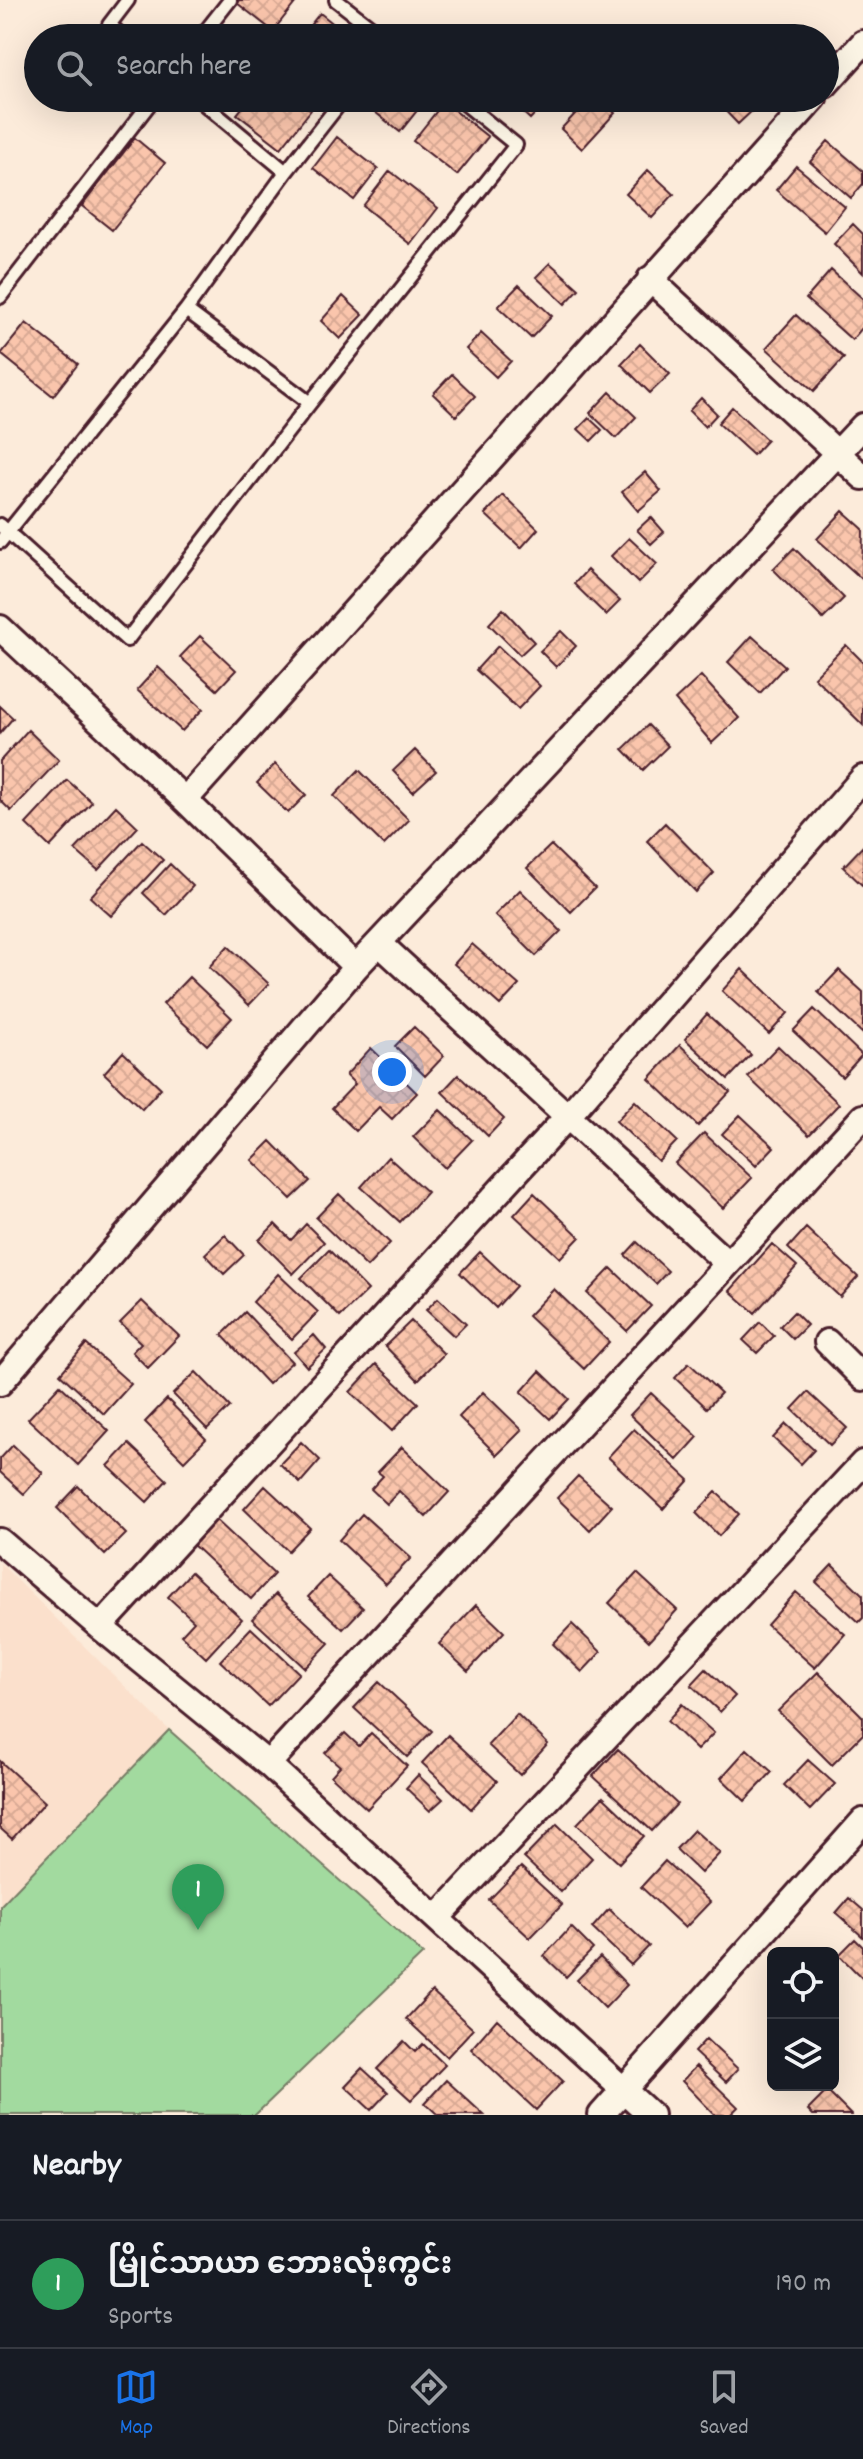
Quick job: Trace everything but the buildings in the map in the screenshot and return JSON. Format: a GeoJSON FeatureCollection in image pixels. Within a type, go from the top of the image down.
{"type":"FeatureCollection","features":[{"type":"Feature","properties":{"kind":"street"},"geometry":{"type":"LineString","coordinates":[[839,70],[863,43]]}},
{"type":"Feature","properties":{"kind":"street"},"geometry":{"type":"LineString","coordinates":[[185,800],[801,112]]}},
{"type":"Feature","properties":{"kind":"street"},"geometry":{"type":"LineString","coordinates":[[650,279],[863,477]]}},
{"type":"Feature","properties":{"kind":"street"},"geometry":{"type":"LineString","coordinates":[[0,1383],[356,967],[863,426]]}},
{"type":"Feature","properties":{"kind":"street"},"geometry":{"type":"LineString","coordinates":[[0,628],[185,800],[356,967]]}},
{"type":"Feature","properties":{"kind":"street"},"geometry":{"type":"LineString","coordinates":[[100,1627],[567,1117],[863,778]]}},
{"type":"Feature","properties":{"kind":"street"},"geometry":{"type":"LineString","coordinates":[[379,943],[727,1263]]}},
{"type":"Feature","properties":{"kind":"street"},"geometry":{"type":"LineString","coordinates":[[268,1764],[863,1117]]}},
{"type":"Feature","properties":{"kind":"street"},"geometry":{"type":"LineString","coordinates":[[827,1342],[863,1378]]}},
{"type":"Feature","properties":{"kind":"street"},"geometry":{"type":"LineString","coordinates":[[437,1918],[863,1463]]}},
{"type":"Feature","properties":{"kind":"street"},"geometry":{"type":"LineString","coordinates":[[0,1541],[268,1764],[651,2115]]}},
{"type":"Feature","properties":{"kind":"street"},"geometry":{"type":"LineString","coordinates":[[601,2115],[863,1821]]}},
{"type":"Feature","properties":{"kind":"lane"},"geometry":{"type":"LineString","coordinates":[[110,24],[128,0]]}},
{"type":"Feature","properties":{"kind":"lane"},"geometry":{"type":"LineString","coordinates":[[211,24],[230,0]]}},
{"type":"Feature","properties":{"kind":"lane"},"geometry":{"type":"LineString","coordinates":[[336,0],[367,24]]}},
{"type":"Feature","properties":{"kind":"lane"},"geometry":{"type":"LineString","coordinates":[[0,297],[143,112]]}},
{"type":"Feature","properties":{"kind":"lane"},"geometry":{"type":"LineString","coordinates":[[214,112],[286,172]]}},
{"type":"Feature","properties":{"kind":"lane"},"geometry":{"type":"LineString","coordinates":[[333,112],[186,310],[2,533],[127,640],[310,403],[516,145],[475,112]]}},
{"type":"Feature","properties":{"kind":"lane"},"geometry":{"type":"LineString","coordinates":[[186,310],[310,403]]}},
{"type":"Feature","properties":{"kind":"shaded area"},"geometry":{"type":"Polygon","coordinates":[[[0,1563],[169,1730],[0,1906],[0,1563]]]}},
{"type":"Feature","properties":{"kind":"green space"},"geometry":{"type":"Polygon","coordinates":[[[169,1730],[423,1954],[255,2115],[0,2115],[0,1906],[169,1730]]]}},
{"type":"Feature","properties":{"kind":"place","name":"မြိုင်သာယာ ဘေားလုံးကွင်း"},"geometry":{"type":"Point","coordinates":[198,1930]}}]}
